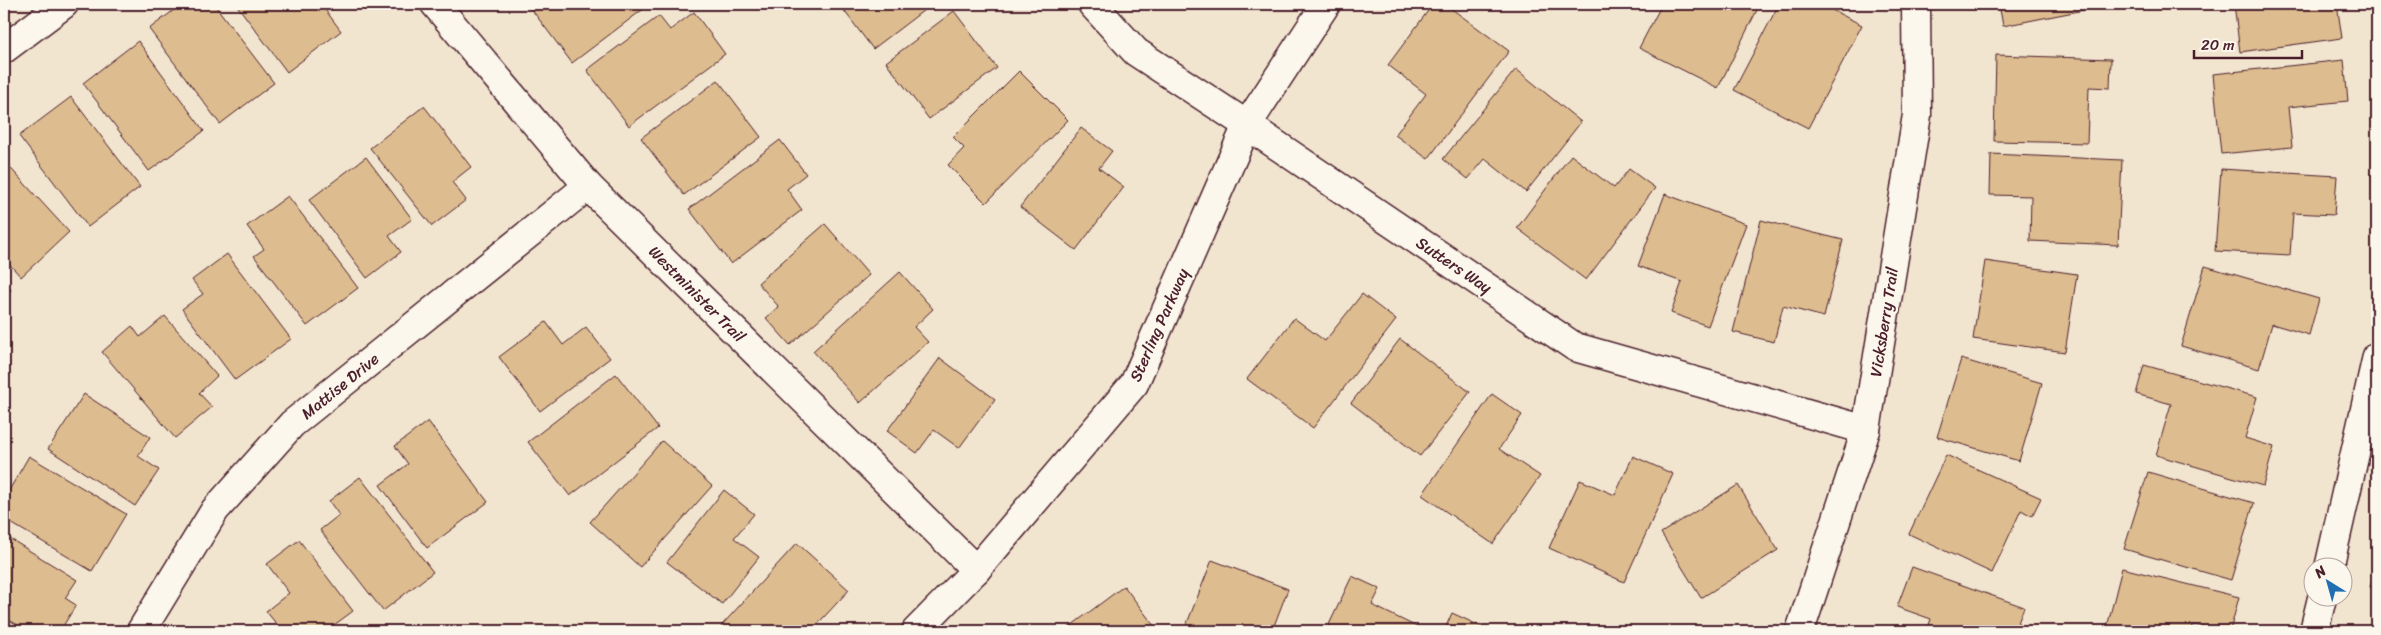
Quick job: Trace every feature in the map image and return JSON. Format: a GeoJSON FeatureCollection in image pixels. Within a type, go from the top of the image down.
{"type":"FeatureCollection","features":[{"type":"Feature","properties":{"kind":"street"},"geometry":{"type":"LineString","coordinates":[[4,49],[64,4]]}},
{"type":"Feature","properties":{"kind":"street","name":"Westminister Trail"},"geometry":{"type":"LineString","coordinates":[[435,4],[588,186],[976,570]]}},
{"type":"Feature","properties":{"kind":"street","name":"Sutters Way"},"geometry":{"type":"LineString","coordinates":[[1092,4],[1136,52],[1575,347],[1866,430]]}},
{"type":"Feature","properties":{"kind":"street","name":"Sterling Parkway"},"geometry":{"type":"LineString","coordinates":[[916,631],[976,570],[1134,384],[1247,125],[1326,4]]}},
{"type":"Feature","properties":{"kind":"street","name":"Vicksberry Trail"},"geometry":{"type":"LineString","coordinates":[[1800,631],[1866,430],[1917,115],[1916,4]]}},
{"type":"Feature","properties":{"kind":"street","name":"Mattise Drive"},"geometry":{"type":"LineString","coordinates":[[141,631],[215,510],[292,424],[588,186]]}},
{"type":"Feature","properties":{"kind":"street"},"geometry":{"type":"LineString","coordinates":[[2330,558],[2377,356]]}},
{"type":"Feature","properties":{"kind":"street"},"geometry":{"type":"LineString","coordinates":[[2314,631],[2320,608]]}},
{"type":"Feature","properties":{"kind":"building"},"geometry":{"type":"Polygon","coordinates":[[[182,4],[214,4],[274,83],[220,124],[149,29],[182,4]]]}},
{"type":"Feature","properties":{"kind":"building"},"geometry":{"type":"Polygon","coordinates":[[[236,4],[321,4],[341,31],[287,72],[236,4]]]}},
{"type":"Feature","properties":{"kind":"building"},"geometry":{"type":"Polygon","coordinates":[[[533,4],[650,4],[572,63],[529,6],[533,4]]]}},
{"type":"Feature","properties":{"kind":"building"},"geometry":{"type":"Polygon","coordinates":[[[839,4],[932,4],[873,49],[839,4]]]}},
{"type":"Feature","properties":{"kind":"building"},"geometry":{"type":"Polygon","coordinates":[[[1433,4],[1445,4],[1509,51],[1428,159],[1395,135],[1426,94],[1388,65],[1433,4]]]}},
{"type":"Feature","properties":{"kind":"building"},"geometry":{"type":"Polygon","coordinates":[[[1662,4],[1750,4],[1758,8],[1718,88],[1639,48],[1662,4]]]}},
{"type":"Feature","properties":{"kind":"building"},"geometry":{"type":"Polygon","coordinates":[[[1779,4],[1820,4],[1862,25],[1808,128],[1734,90],[1779,4]]]}},
{"type":"Feature","properties":{"kind":"building"},"geometry":{"type":"Polygon","coordinates":[[[1999,4],[2083,4],[2084,10],[2003,26],[1999,4]]]}},
{"type":"Feature","properties":{"kind":"building"},"geometry":{"type":"Polygon","coordinates":[[[2234,4],[2337,4],[2342,38],[2240,52],[2234,4]]]}},
{"type":"Feature","properties":{"kind":"building"},"geometry":{"type":"Polygon","coordinates":[[[954,11],[997,68],[929,119],[886,62],[954,11]]]}},
{"type":"Feature","properties":{"kind":"building"},"geometry":{"type":"Polygon","coordinates":[[[694,12],[725,54],[629,126],[587,70],[659,16],[670,30],[694,12]]]}},
{"type":"Feature","properties":{"kind":"building"},"geometry":{"type":"Polygon","coordinates":[[[138,41],[204,131],[149,171],[83,83],[138,41]]]}},
{"type":"Feature","properties":{"kind":"building"},"geometry":{"type":"Polygon","coordinates":[[[1996,55],[2111,59],[2110,88],[2089,87],[2087,143],[1994,141],[1996,55]]]}},
{"type":"Feature","properties":{"kind":"building"},"geometry":{"type":"Polygon","coordinates":[[[2344,60],[2348,101],[2288,107],[2292,147],[2221,154],[2213,74],[2344,60]]]}},
{"type":"Feature","properties":{"kind":"building"},"geometry":{"type":"Polygon","coordinates":[[[1516,69],[1581,122],[1526,192],[1485,159],[1468,179],[1443,159],[1516,69]]]}},
{"type":"Feature","properties":{"kind":"building"},"geometry":{"type":"Polygon","coordinates":[[[1019,71],[1068,120],[986,203],[948,165],[964,148],[953,137],[1019,71]]]}},
{"type":"Feature","properties":{"kind":"building"},"geometry":{"type":"Polygon","coordinates":[[[718,80],[761,137],[684,195],[641,138],[718,80]]]}},
{"type":"Feature","properties":{"kind":"building"},"geometry":{"type":"Polygon","coordinates":[[[71,97],[140,187],[88,227],[19,136],[71,97]]]}},
{"type":"Feature","properties":{"kind":"building"},"geometry":{"type":"Polygon","coordinates":[[[424,106],[471,167],[452,182],[466,200],[432,226],[370,148],[424,106]]]}},
{"type":"Feature","properties":{"kind":"building"},"geometry":{"type":"Polygon","coordinates":[[[1081,128],[1112,151],[1099,168],[1124,187],[1076,250],[1020,207],[1081,128]]]}},
{"type":"Feature","properties":{"kind":"building"},"geometry":{"type":"Polygon","coordinates":[[[780,140],[806,174],[787,189],[802,210],[731,264],[689,209],[780,140]]]}},
{"type":"Feature","properties":{"kind":"building"},"geometry":{"type":"Polygon","coordinates":[[[1991,154],[2122,160],[2118,245],[2030,241],[2031,196],[1990,195],[1991,154]]]}},
{"type":"Feature","properties":{"kind":"building"},"geometry":{"type":"Polygon","coordinates":[[[1571,155],[1614,188],[1629,169],[1655,188],[1586,280],[1517,228],[1571,155]]]}},
{"type":"Feature","properties":{"kind":"building"},"geometry":{"type":"Polygon","coordinates":[[[366,157],[412,219],[389,236],[401,252],[367,278],[309,200],[366,157]]]}},
{"type":"Feature","properties":{"kind":"building"},"geometry":{"type":"Polygon","coordinates":[[[4,161],[69,232],[21,277],[4,258],[4,161]]]}},
{"type":"Feature","properties":{"kind":"building"},"geometry":{"type":"Polygon","coordinates":[[[2221,169],[2337,176],[2334,215],[2293,213],[2290,255],[2215,251],[2221,169]]]}},
{"type":"Feature","properties":{"kind":"building"},"geometry":{"type":"Polygon","coordinates":[[[1665,194],[1746,224],[1708,326],[1671,313],[1682,282],[1638,266],[1665,194]]]}},
{"type":"Feature","properties":{"kind":"building"},"geometry":{"type":"Polygon","coordinates":[[[288,196],[358,288],[307,326],[254,256],[264,249],[247,226],[288,196]]]}},
{"type":"Feature","properties":{"kind":"building"},"geometry":{"type":"Polygon","coordinates":[[[1761,220],[1843,240],[1824,317],[1783,306],[1774,342],[1733,332],[1761,220]]]}},
{"type":"Feature","properties":{"kind":"building"},"geometry":{"type":"Polygon","coordinates":[[[825,224],[869,275],[790,345],[766,318],[779,307],[758,283],[825,224]]]}},
{"type":"Feature","properties":{"kind":"building"},"geometry":{"type":"Polygon","coordinates":[[[227,254],[291,339],[235,380],[182,309],[203,294],[192,280],[227,254]]]}},
{"type":"Feature","properties":{"kind":"building"},"geometry":{"type":"Polygon","coordinates":[[[1985,261],[2077,274],[2065,352],[1973,339],[1985,261]]]}},
{"type":"Feature","properties":{"kind":"building"},"geometry":{"type":"Polygon","coordinates":[[[2205,266],[2319,299],[2309,335],[2272,324],[2259,369],[2181,346],[2205,266]]]}},
{"type":"Feature","properties":{"kind":"building"},"geometry":{"type":"Polygon","coordinates":[[[900,272],[933,309],[914,327],[928,342],[860,403],[813,351],[900,272]]]}},
{"type":"Feature","properties":{"kind":"building"},"geometry":{"type":"Polygon","coordinates":[[[4,283],[11,290],[4,298],[4,283]]]}},
{"type":"Feature","properties":{"kind":"building"},"geometry":{"type":"Polygon","coordinates":[[[1362,294],[1396,320],[1313,428],[1247,379],[1294,318],[1325,341],[1362,294]]]}},
{"type":"Feature","properties":{"kind":"building"},"geometry":{"type":"Polygon","coordinates":[[[165,316],[217,376],[199,393],[212,407],[175,438],[102,352],[132,326],[140,337],[165,316]]]}},
{"type":"Feature","properties":{"kind":"building"},"geometry":{"type":"Polygon","coordinates":[[[546,322],[563,345],[586,327],[610,358],[540,411],[499,357],[546,322]]]}},
{"type":"Feature","properties":{"kind":"building"},"geometry":{"type":"Polygon","coordinates":[[[1400,339],[1470,392],[1420,456],[1351,403],[1400,339]]]}},
{"type":"Feature","properties":{"kind":"building"},"geometry":{"type":"Polygon","coordinates":[[[940,358],[995,399],[959,448],[934,430],[917,453],[887,431],[940,358]]]}},
{"type":"Feature","properties":{"kind":"building"},"geometry":{"type":"Polygon","coordinates":[[[1961,359],[2042,383],[2019,461],[1937,437],[1961,359]]]}},
{"type":"Feature","properties":{"kind":"building"},"geometry":{"type":"Polygon","coordinates":[[[2144,365],[2257,397],[2245,438],[2274,447],[2263,486],[2156,455],[2171,404],[2136,394],[2144,365]]]}},
{"type":"Feature","properties":{"kind":"building"},"geometry":{"type":"Polygon","coordinates":[[[616,374],[658,428],[570,496],[528,442],[616,374]]]}},
{"type":"Feature","properties":{"kind":"building"},"geometry":{"type":"Polygon","coordinates":[[[84,394],[150,437],[138,456],[159,470],[135,506],[48,449],[84,394]]]}},
{"type":"Feature","properties":{"kind":"building"},"geometry":{"type":"Polygon","coordinates":[[[1492,394],[1522,415],[1499,449],[1540,476],[1493,544],[1422,495],[1492,394]]]}},
{"type":"Feature","properties":{"kind":"building"},"geometry":{"type":"Polygon","coordinates":[[[428,421],[488,502],[427,548],[380,485],[408,464],[395,446],[428,421]]]}},
{"type":"Feature","properties":{"kind":"building"},"geometry":{"type":"Polygon","coordinates":[[[662,441],[712,486],[640,567],[590,522],[662,441]]]}},
{"type":"Feature","properties":{"kind":"building"},"geometry":{"type":"Polygon","coordinates":[[[1946,455],[2041,498],[2032,516],[2021,510],[1992,573],[1909,534],[1946,455]]]}},
{"type":"Feature","properties":{"kind":"building"},"geometry":{"type":"Polygon","coordinates":[[[29,456],[126,514],[92,571],[4,519],[4,499],[29,456]]]}},
{"type":"Feature","properties":{"kind":"building"},"geometry":{"type":"Polygon","coordinates":[[[1633,456],[1673,474],[1624,582],[1549,548],[1580,480],[1615,495],[1633,456]]]}},
{"type":"Feature","properties":{"kind":"building"},"geometry":{"type":"Polygon","coordinates":[[[2148,472],[2254,503],[2231,580],[2124,549],[2148,472]]]}},
{"type":"Feature","properties":{"kind":"building"},"geometry":{"type":"Polygon","coordinates":[[[360,477],[433,572],[383,611],[320,530],[339,515],[329,501],[360,477]]]}},
{"type":"Feature","properties":{"kind":"building"},"geometry":{"type":"Polygon","coordinates":[[[1738,485],[1778,550],[1701,598],[1661,533],[1738,485]]]}},
{"type":"Feature","properties":{"kind":"building"},"geometry":{"type":"Polygon","coordinates":[[[724,490],[754,514],[734,538],[759,557],[722,604],[667,562],[724,490]]]}},
{"type":"Feature","properties":{"kind":"building"},"geometry":{"type":"Polygon","coordinates":[[[4,535],[77,580],[65,598],[76,605],[60,631],[28,631],[4,617],[4,535]]]}},
{"type":"Feature","properties":{"kind":"building"},"geometry":{"type":"Polygon","coordinates":[[[299,540],[353,611],[326,631],[282,631],[266,611],[289,593],[267,564],[299,540]]]}},
{"type":"Feature","properties":{"kind":"building"},"geometry":{"type":"Polygon","coordinates":[[[797,543],[849,590],[811,631],[726,631],[721,626],[797,543]]]}},
{"type":"Feature","properties":{"kind":"building"},"geometry":{"type":"Polygon","coordinates":[[[1212,560],[1288,589],[1272,631],[1184,631],[1212,560]]]}},
{"type":"Feature","properties":{"kind":"building"},"geometry":{"type":"Polygon","coordinates":[[[2377,565],[2377,589],[2370,587],[2377,565]]]}},
{"type":"Feature","properties":{"kind":"building"},"geometry":{"type":"Polygon","coordinates":[[[1912,567],[2024,607],[2015,631],[1927,631],[1931,619],[1897,607],[1912,567]]]}},
{"type":"Feature","properties":{"kind":"building"},"geometry":{"type":"Polygon","coordinates":[[[2122,568],[2239,597],[2230,631],[2193,625],[2192,631],[2106,631],[2122,568]]]}},
{"type":"Feature","properties":{"kind":"building"},"geometry":{"type":"Polygon","coordinates":[[[1352,576],[1380,589],[1372,605],[1421,629],[1420,631],[1326,631],[1352,576]]]}},
{"type":"Feature","properties":{"kind":"building"},"geometry":{"type":"Polygon","coordinates":[[[1124,586],[1158,631],[1064,631],[1124,586]]]}},
{"type":"Feature","properties":{"kind":"building"},"geometry":{"type":"Polygon","coordinates":[[[1452,613],[1491,631],[1444,631],[1452,613]]]}}]}
